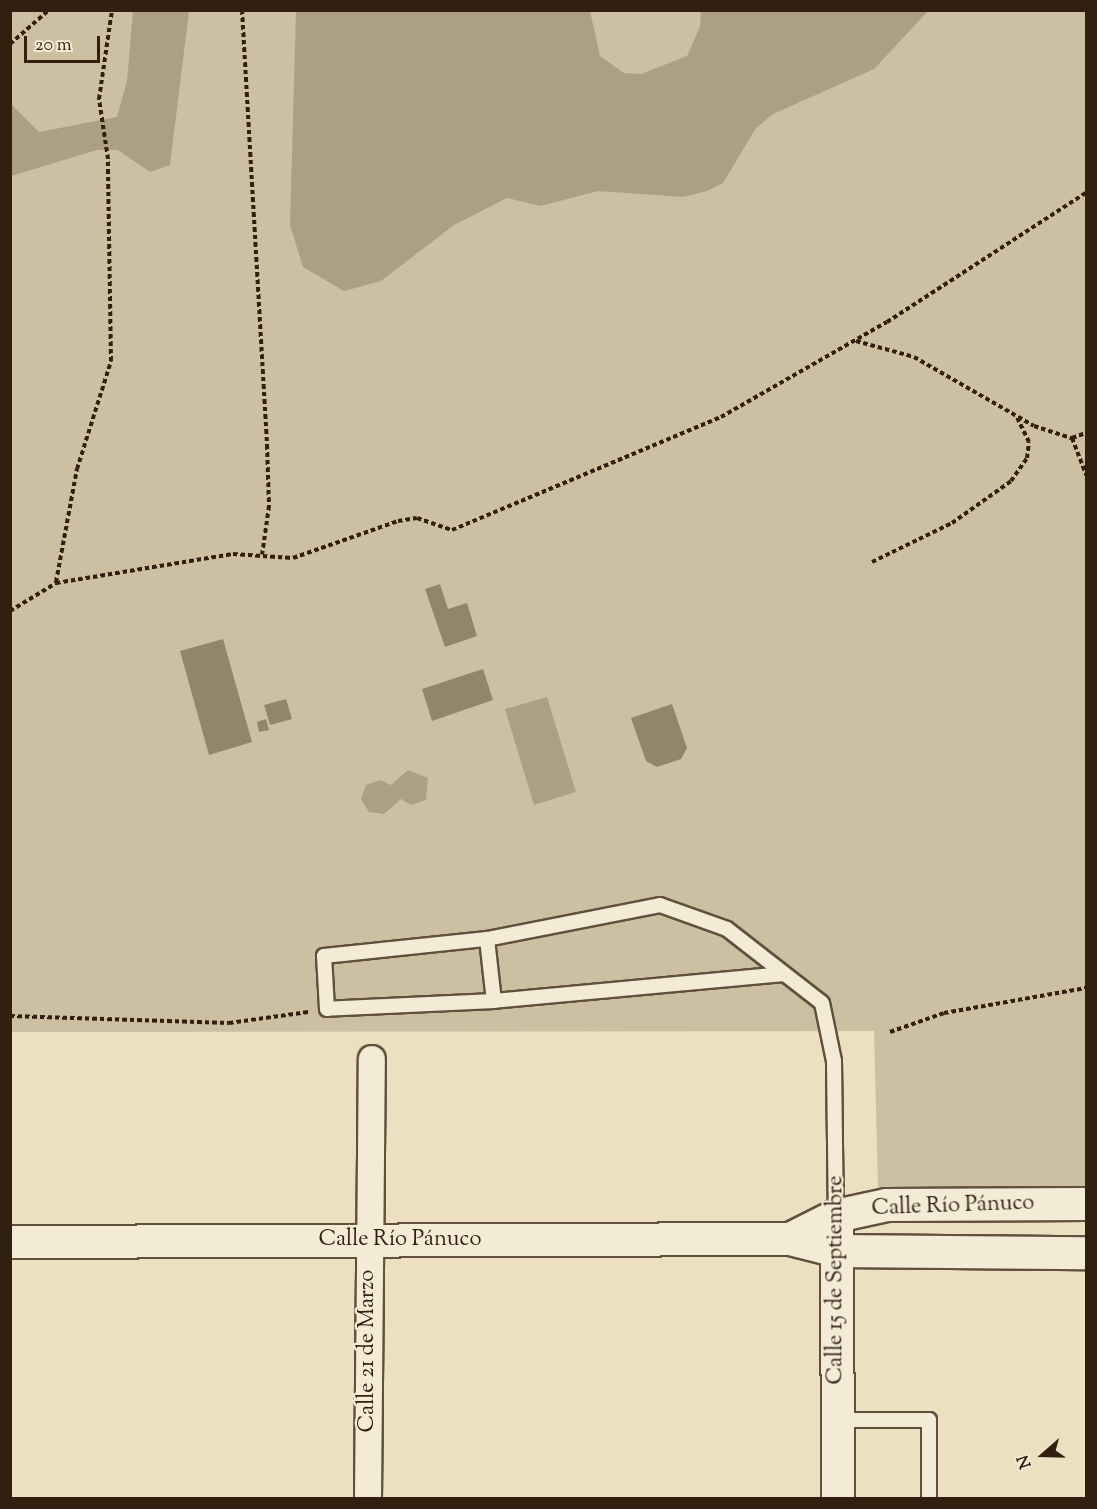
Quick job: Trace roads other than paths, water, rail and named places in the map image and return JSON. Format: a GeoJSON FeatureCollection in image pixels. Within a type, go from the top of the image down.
{"type":"FeatureCollection","features":[{"type":"Feature","properties":{"kind":"street","name":"Calle 21 de Marzo"},"geometry":{"type":"LineString","coordinates":[[368,1498],[372,1059]]}},
{"type":"Feature","properties":{"kind":"street","name":"Calle Río Pánuco"},"geometry":{"type":"LineString","coordinates":[[790,1239],[836,1216],[887,1205],[1086,1204]]}},
{"type":"Feature","properties":{"kind":"street","name":"Calle 15 de Septiembre"},"geometry":{"type":"LineString","coordinates":[[836,1216],[838,1498]]}},
{"type":"Feature","properties":{"kind":"street","name":"Calle Río Pánuco"},"geometry":{"type":"LineString","coordinates":[[10,1242],[790,1239],[837,1251],[1086,1253]]}},
{"type":"Feature","properties":{"kind":"lane","name":"Calle 15 de Septiembre"},"geometry":{"type":"LineString","coordinates":[[494,1001],[327,1010],[324,956],[487,939],[660,905],[727,930],[822,1003],[834,1061],[836,1216]]}},
{"type":"Feature","properties":{"kind":"lane"},"geometry":{"type":"LineString","coordinates":[[487,939],[494,1001],[784,974]]}},
{"type":"Feature","properties":{"kind":"lane"},"geometry":{"type":"LineString","coordinates":[[838,1420],[929,1420],[929,1498]]}}]}
